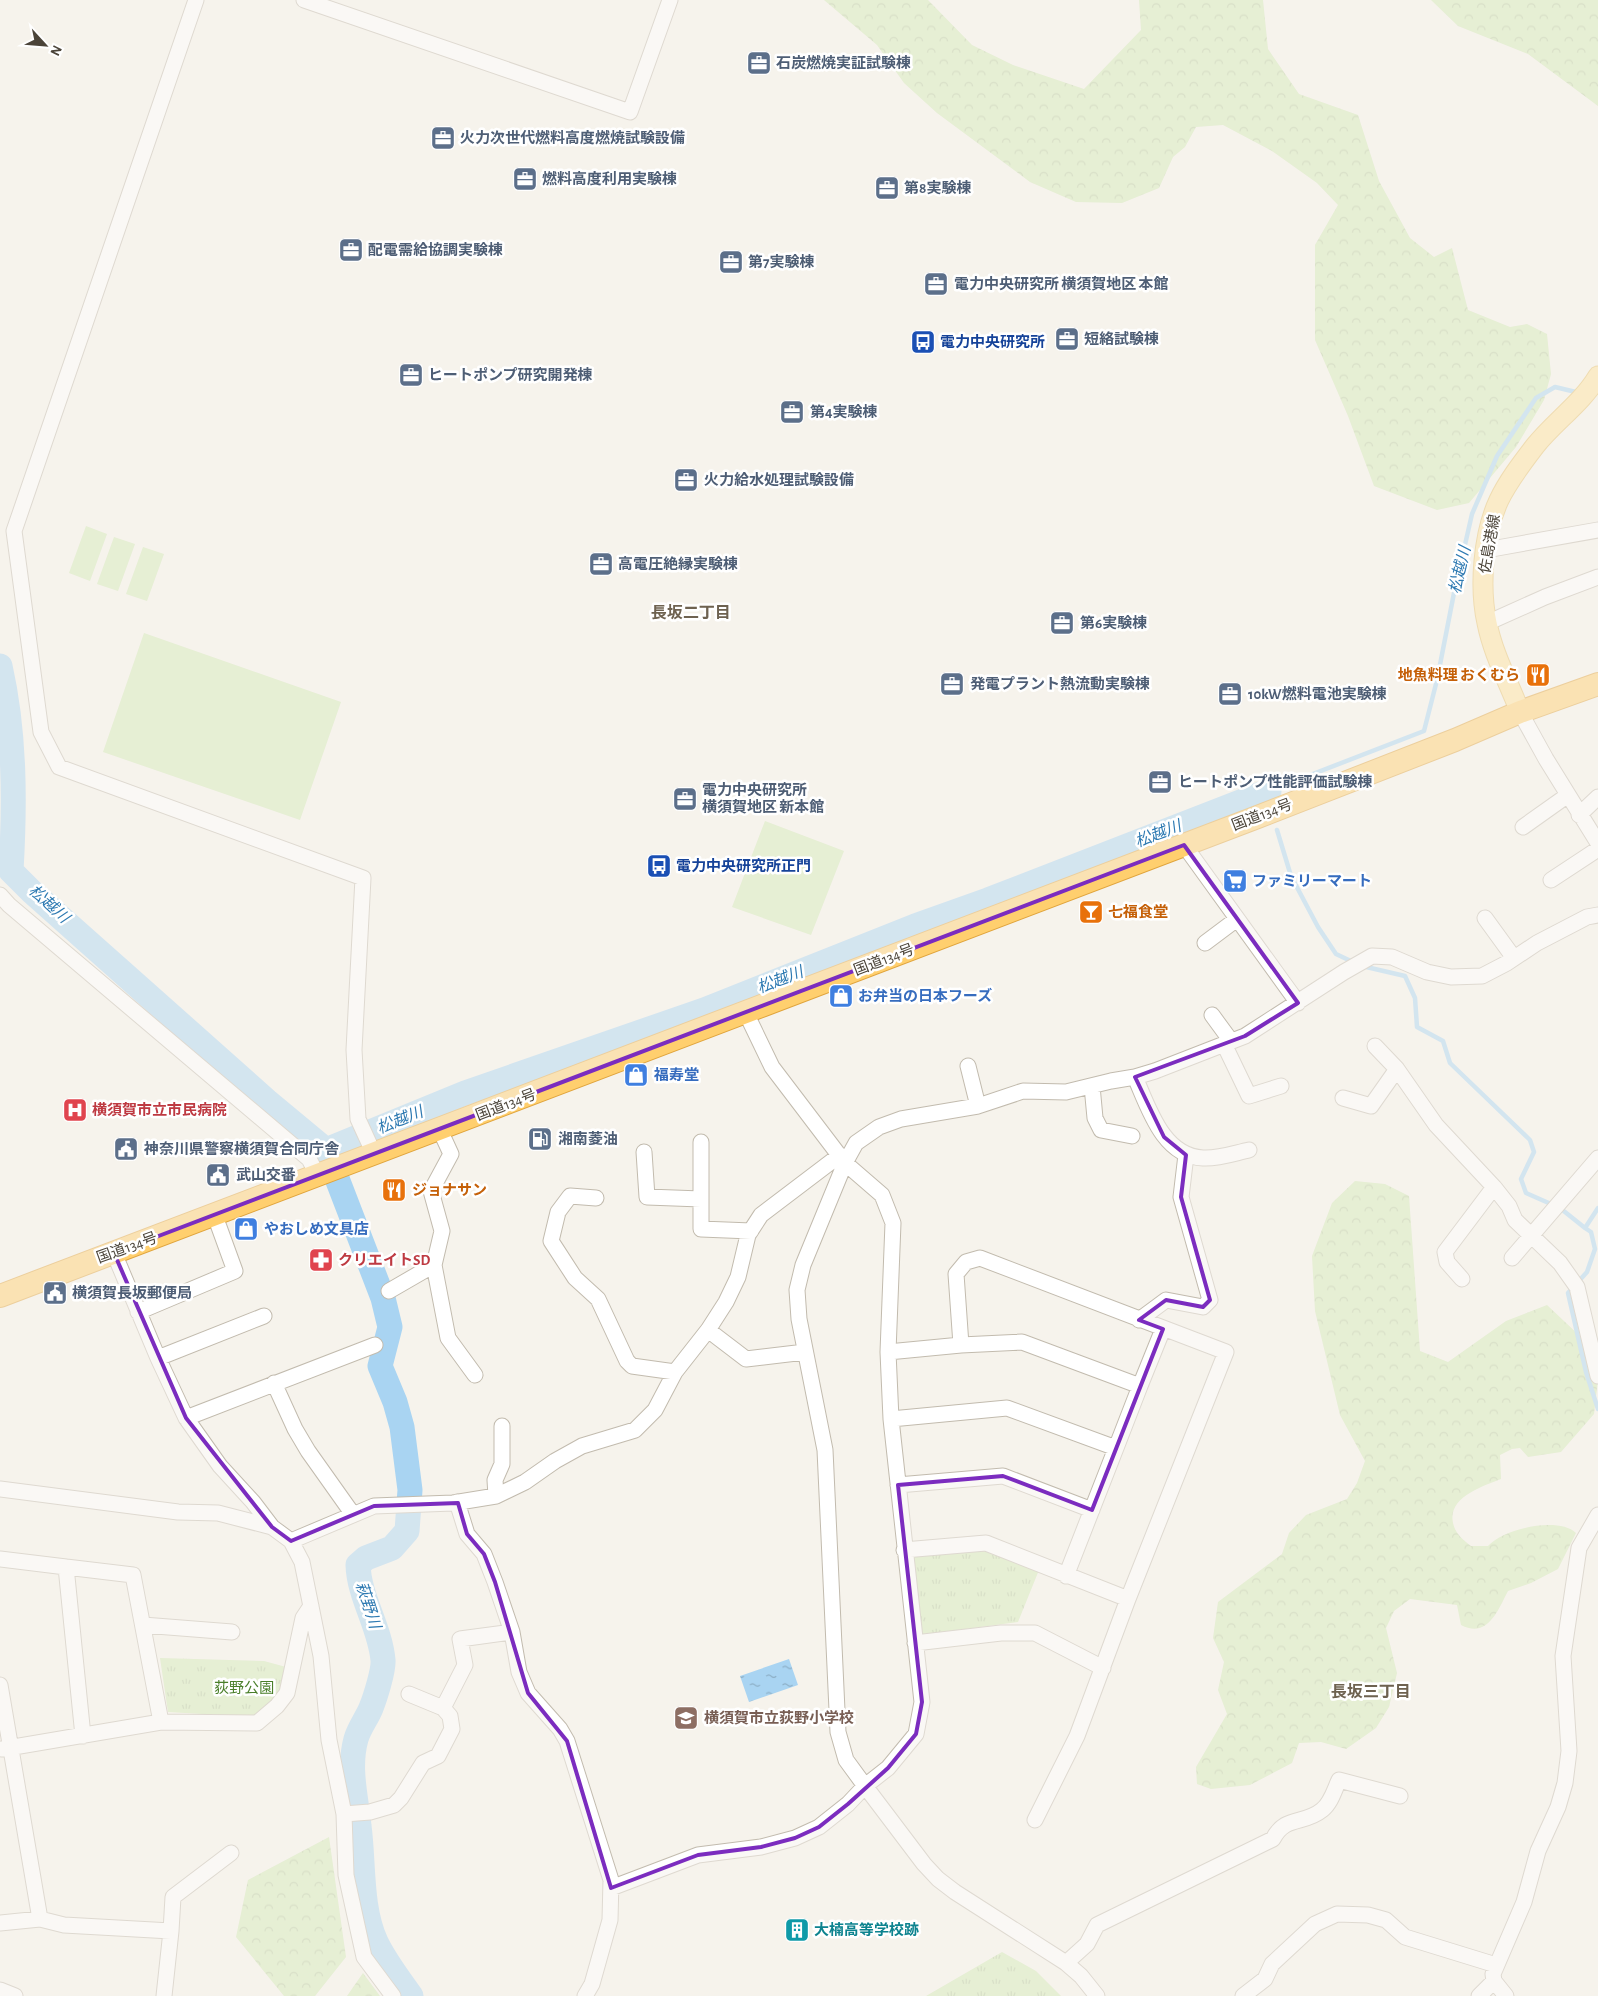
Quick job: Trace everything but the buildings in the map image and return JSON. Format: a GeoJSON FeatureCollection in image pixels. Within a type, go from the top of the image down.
{"type":"FeatureCollection","features":[{"type":"Feature","properties":{"kind":"highway","name":"国道134号"},"geometry":{"type":"LineString","coordinates":[[0,1296],[746,1013],[1455,740],[1520,712],[1598,684]]}},
{"type":"Feature","properties":{"kind":"main road","name":"佐島港線"},"geometry":{"type":"LineString","coordinates":[[1520,712],[1493,644],[1487,623],[1483,589],[1486,550],[1491,524],[1499,500],[1516,471],[1536,445],[1572,409],[1597,379]]}},
{"type":"Feature","properties":{"kind":"street"},"geometry":{"type":"LineString","coordinates":[[196,0],[14,532],[41,732],[59,767],[363,878],[354,1050],[358,1119],[374,1154]]}},
{"type":"Feature","properties":{"kind":"street"},"geometry":{"type":"LineString","coordinates":[[304,0],[630,112],[670,0]]}},
{"type":"Feature","properties":{"kind":"street"},"geometry":{"type":"LineString","coordinates":[[1486,550],[1598,530]]}},
{"type":"Feature","properties":{"kind":"street"},"geometry":{"type":"LineString","coordinates":[[1487,623],[1545,596],[1598,577]]}},
{"type":"Feature","properties":{"kind":"street"},"geometry":{"type":"LineString","coordinates":[[1520,712],[1579,815],[1598,843]]}},
{"type":"Feature","properties":{"kind":"street"},"geometry":{"type":"LineString","coordinates":[[1523,827],[1568,795]]}},
{"type":"Feature","properties":{"kind":"street"},"geometry":{"type":"LineString","coordinates":[[1579,815],[1598,797]]}},
{"type":"Feature","properties":{"kind":"street"},"geometry":{"type":"LineString","coordinates":[[1184,845],[1298,1003]]}},
{"type":"Feature","properties":{"kind":"street"},"geometry":{"type":"LineString","coordinates":[[1551,880],[1598,849]]}},
{"type":"Feature","properties":{"kind":"street"},"geometry":{"type":"LineString","coordinates":[[0,895],[9,905],[308,1159],[328,1172]]}},
{"type":"Feature","properties":{"kind":"street"},"geometry":{"type":"LineString","coordinates":[[291,1540],[352,1513],[374,1506],[486,1500],[525,1482],[554,1461],[582,1446],[635,1430],[655,1410],[675,1372],[708,1330],[726,1302],[738,1277],[748,1235],[761,1215],[843,1159],[856,1143],[879,1127],[901,1119],[978,1106],[1023,1091],[1066,1092],[1135,1077],[1245,1036],[1372,956],[1392,958],[1427,972],[1452,977],[1482,976],[1537,943],[1587,917],[1598,915]]}},
{"type":"Feature","properties":{"kind":"street"},"geometry":{"type":"LineString","coordinates":[[1484,918],[1514,958]]}},
{"type":"Feature","properties":{"kind":"street"},"geometry":{"type":"LineString","coordinates":[[1205,943],[1237,919]]}},
{"type":"Feature","properties":{"kind":"street"},"geometry":{"type":"LineString","coordinates":[[611,1888],[698,1855],[761,1847],[795,1838],[819,1827],[888,1768],[916,1734],[922,1702],[891,1419],[888,1352],[893,1223],[882,1195],[866,1183],[843,1159],[772,1067],[746,1013]]}},
{"type":"Feature","properties":{"kind":"street"},"geometry":{"type":"LineString","coordinates":[[1212,1015],[1228,1043],[1249,1096],[1281,1086]]}},
{"type":"Feature","properties":{"kind":"street"},"geometry":{"type":"LineString","coordinates":[[1375,1046],[1397,1069],[1436,1124],[1494,1187],[1509,1206],[1515,1220],[1560,1263],[1577,1287],[1598,1376]]}},
{"type":"Feature","properties":{"kind":"street"},"geometry":{"type":"LineString","coordinates":[[968,1066],[978,1106]]}},
{"type":"Feature","properties":{"kind":"street"},"geometry":{"type":"LineString","coordinates":[[1343,1098],[1371,1106],[1397,1069]]}},
{"type":"Feature","properties":{"kind":"street"},"geometry":{"type":"LineString","coordinates":[[1135,1077],[1154,1120],[1164,1137],[1186,1155],[1205,1158],[1249,1150]]}},
{"type":"Feature","properties":{"kind":"street"},"geometry":{"type":"LineString","coordinates":[[1092,1086],[1095,1118],[1101,1130],[1132,1136]]}},
{"type":"Feature","properties":{"kind":"street"},"geometry":{"type":"LineString","coordinates":[[440,1130],[451,1154],[430,1191],[442,1231],[434,1265],[448,1338],[475,1375]]}},
{"type":"Feature","properties":{"kind":"street"},"geometry":{"type":"LineString","coordinates":[[701,1142],[701,1228],[751,1231]]}},
{"type":"Feature","properties":{"kind":"street"},"geometry":{"type":"LineString","coordinates":[[644,1152],[647,1196],[701,1199]]}},
{"type":"Feature","properties":{"kind":"street"},"geometry":{"type":"LineString","coordinates":[[1139,1320],[1166,1300],[1203,1307],[1210,1300],[1181,1197],[1186,1155]]}},
{"type":"Feature","properties":{"kind":"street"},"geometry":{"type":"LineString","coordinates":[[1512,1258],[1598,1158]]}},
{"type":"Feature","properties":{"kind":"street"},"geometry":{"type":"LineString","coordinates":[[843,1159],[803,1265],[797,1290],[799,1319],[825,1450],[838,1732],[846,1760],[924,1864],[938,1879],[955,1892],[1066,1963],[1081,1976],[1097,1996]]}},
{"type":"Feature","properties":{"kind":"street"},"geometry":{"type":"LineString","coordinates":[[1462,1279],[1447,1262],[1445,1252],[1494,1187]]}},
{"type":"Feature","properties":{"kind":"street"},"geometry":{"type":"LineString","coordinates":[[596,1198],[570,1196],[558,1212],[551,1241],[575,1278],[598,1299],[627,1361],[632,1366],[675,1372]]}},
{"type":"Feature","properties":{"kind":"street"},"geometry":{"type":"LineString","coordinates":[[138,1312],[235,1271],[215,1216]]}},
{"type":"Feature","properties":{"kind":"street"},"geometry":{"type":"LineString","coordinates":[[114,1253],[158,1358],[186,1418],[220,1466],[253,1502],[272,1527],[291,1540],[302,1562],[321,1656],[329,1740],[348,1814],[346,1875],[364,1957],[393,1996]]}},
{"type":"Feature","properties":{"kind":"street"},"geometry":{"type":"LineString","coordinates":[[961,1345],[956,1274],[966,1262],[980,1258],[1226,1352],[1128,1599],[1104,1668],[1077,1736],[1035,1820]]}},
{"type":"Feature","properties":{"kind":"street"},"geometry":{"type":"LineString","coordinates":[[389,1291],[434,1265]]}},
{"type":"Feature","properties":{"kind":"street"},"geometry":{"type":"LineString","coordinates":[[158,1358],[264,1316]]}},
{"type":"Feature","properties":{"kind":"street"},"geometry":{"type":"LineString","coordinates":[[1066,1576],[1163,1329]]}},
{"type":"Feature","properties":{"kind":"street"},"geometry":{"type":"LineString","coordinates":[[708,1330],[746,1359],[805,1352]]}},
{"type":"Feature","properties":{"kind":"street"},"geometry":{"type":"LineString","coordinates":[[888,1352],[961,1345],[1022,1342],[1140,1386]]}},
{"type":"Feature","properties":{"kind":"street"},"geometry":{"type":"LineString","coordinates":[[186,1418],[375,1345]]}},
{"type":"Feature","properties":{"kind":"street"},"geometry":{"type":"LineString","coordinates":[[274,1383],[295,1429],[308,1451],[352,1513]]}},
{"type":"Feature","properties":{"kind":"street"},"geometry":{"type":"LineString","coordinates":[[891,1419],[1007,1408],[1116,1448]]}},
{"type":"Feature","properties":{"kind":"street"},"geometry":{"type":"LineString","coordinates":[[496,1496],[495,1480],[502,1464],[502,1426]]}},
{"type":"Feature","properties":{"kind":"street"},"geometry":{"type":"LineString","coordinates":[[898,1486],[1003,1476],[1092,1510]]}},
{"type":"Feature","properties":{"kind":"street"},"geometry":{"type":"LineString","coordinates":[[0,1489],[178,1512],[218,1513],[272,1527]]}},
{"type":"Feature","properties":{"kind":"street"},"geometry":{"type":"LineString","coordinates":[[458,1502],[468,1534],[484,1554],[512,1632],[519,1672],[528,1692],[560,1729],[567,1741],[611,1880],[610,1920],[592,1984],[584,1996]]}},
{"type":"Feature","properties":{"kind":"street"},"geometry":{"type":"LineString","coordinates":[[1506,1996],[1494,1981],[1493,1974],[1524,1902],[1538,1851],[1558,1807],[1565,1783],[1569,1751],[1563,1656],[1579,1548],[1598,1515]]}},
{"type":"Feature","properties":{"kind":"street"},"geometry":{"type":"LineString","coordinates":[[904,1550],[986,1543],[1128,1599]]}},
{"type":"Feature","properties":{"kind":"street"},"geometry":{"type":"LineString","coordinates":[[0,1559],[133,1575],[161,1722]]}},
{"type":"Feature","properties":{"kind":"street"},"geometry":{"type":"LineString","coordinates":[[66,1567],[83,1736]]}},
{"type":"Feature","properties":{"kind":"street"},"geometry":{"type":"LineString","coordinates":[[5,1749],[161,1722],[256,1723],[278,1706],[287,1693],[303,1618],[311,1606]]}},
{"type":"Feature","properties":{"kind":"street"},"geometry":{"type":"LineString","coordinates":[[143,1626],[232,1632]]}},
{"type":"Feature","properties":{"kind":"street"},"geometry":{"type":"LineString","coordinates":[[443,1708],[465,1665],[460,1639],[512,1632]]}},
{"type":"Feature","properties":{"kind":"street"},"geometry":{"type":"LineString","coordinates":[[915,1643],[1001,1633],[1035,1634],[1104,1668]]}},
{"type":"Feature","properties":{"kind":"street"},"geometry":{"type":"LineString","coordinates":[[0,1685],[5,1749],[40,1919]]}},
{"type":"Feature","properties":{"kind":"street"},"geometry":{"type":"LineString","coordinates":[[348,1814],[370,1812],[394,1805],[401,1798],[423,1763],[438,1756],[452,1729],[450,1716],[443,1708],[409,1694]]}},
{"type":"Feature","properties":{"kind":"street"},"geometry":{"type":"LineString","coordinates":[[1066,1963],[1087,1944],[1097,1925],[1273,1839],[1278,1830],[1287,1823],[1316,1814],[1324,1809],[1331,1799],[1339,1780],[1400,1796]]}},
{"type":"Feature","properties":{"kind":"street"},"geometry":{"type":"LineString","coordinates":[[164,1996],[173,1897],[231,1853]]}},
{"type":"Feature","properties":{"kind":"street"},"geometry":{"type":"LineString","coordinates":[[1243,1996],[1265,1979],[1272,1964],[1315,1924],[1337,1914],[1368,1915],[1386,1920],[1405,1937],[1496,1965]]}},
{"type":"Feature","properties":{"kind":"street"},"geometry":{"type":"LineString","coordinates":[[0,1924],[40,1919],[64,1926],[171,1931]]}},
{"type":"Feature","properties":{"kind":"street"},"geometry":{"type":"LineString","coordinates":[[1479,1996],[1494,1981]]}},
{"type":"Feature","properties":{"kind":"street"},"geometry":{"type":"LineString","coordinates":[[0,1990],[15,1996]]}},
{"type":"Feature","properties":{"kind":"highlighted area"},"geometry":{"type":"Polygon","coordinates":[[[1184,845],[1298,1003],[1245,1036],[1135,1077],[1164,1137],[1186,1155],[1181,1197],[1210,1300],[1203,1307],[1166,1300],[1139,1320],[1163,1329],[1092,1510],[1003,1476],[898,1485],[922,1702],[916,1734],[888,1768],[848,1804],[819,1827],[795,1838],[761,1847],[698,1855],[611,1888],[567,1741],[528,1693],[495,1582],[484,1554],[467,1534],[458,1503],[374,1506],[291,1541],[272,1527],[186,1418],[114,1253],[1184,845]]]}},
{"type":"Feature","properties":{"kind":"green space"},"geometry":{"type":"Polygon","coordinates":[[[824,0],[928,0],[972,45],[1013,65],[1084,89],[1141,30],[1139,0],[1263,0],[1268,49],[1299,94],[1358,115],[1379,181],[1410,238],[1434,257],[1452,248],[1468,310],[1510,327],[1527,324],[1547,334],[1551,374],[1544,400],[1516,447],[1469,503],[1437,510],[1374,486],[1348,416],[1315,340],[1315,245],[1338,205],[1317,183],[1272,151],[1223,125],[1196,127],[1185,147],[1173,157],[1159,188],[1122,203],[1076,202],[1030,182],[937,113],[904,83],[877,45],[824,0]]]}},
{"type":"Feature","properties":{"kind":"green space"},"geometry":{"type":"Polygon","coordinates":[[[1431,0],[1598,0],[1598,106],[1528,54],[1458,26],[1431,0]]]}},
{"type":"Feature","properties":{"kind":"green space"},"geometry":{"type":"Polygon","coordinates":[[[86,526],[107,534],[90,581],[69,573],[86,526]]]}},
{"type":"Feature","properties":{"kind":"green space"},"geometry":{"type":"Polygon","coordinates":[[[114,537],[135,544],[118,591],[97,584],[114,537]]]}},
{"type":"Feature","properties":{"kind":"green space"},"geometry":{"type":"Polygon","coordinates":[[[143,547],[164,554],[147,601],[126,594],[143,547]]]}},
{"type":"Feature","properties":{"kind":"green space"},"geometry":{"type":"Polygon","coordinates":[[[144,633],[341,702],[300,820],[103,752],[144,633]]]}},
{"type":"Feature","properties":{"kind":"green space"},"geometry":{"type":"Polygon","coordinates":[[[765,821],[844,851],[811,935],[732,907],[765,821]]]}},
{"type":"Feature","properties":{"kind":"green space"},"geometry":{"type":"Polygon","coordinates":[[[1355,1181],[1385,1184],[1409,1196],[1420,1351],[1448,1362],[1506,1321],[1547,1305],[1582,1338],[1598,1379],[1594,1414],[1561,1452],[1528,1457],[1520,1448],[1512,1449],[1500,1455],[1501,1479],[1474,1490],[1466,1496],[1454,1510],[1452,1519],[1456,1532],[1471,1546],[1488,1546],[1506,1534],[1544,1525],[1557,1525],[1568,1528],[1576,1533],[1558,1569],[1531,1583],[1508,1591],[1496,1614],[1485,1625],[1478,1628],[1461,1625],[1457,1605],[1410,1599],[1394,1611],[1386,1628],[1397,1673],[1389,1707],[1376,1728],[1346,1749],[1321,1742],[1299,1743],[1292,1763],[1250,1785],[1211,1789],[1197,1784],[1196,1767],[1227,1714],[1218,1690],[1224,1662],[1213,1638],[1218,1602],[1282,1554],[1289,1533],[1306,1515],[1347,1499],[1357,1483],[1365,1461],[1340,1415],[1315,1311],[1312,1256],[1332,1203],[1355,1181]]]}},
{"type":"Feature","properties":{"kind":"green space"},"geometry":{"type":"Polygon","coordinates":[[[986,1551],[1039,1570],[1018,1622],[920,1635],[913,1557],[986,1551]]]}},
{"type":"Feature","properties":{"kind":"green space","name":"荻野公園"},"geometry":{"type":"Polygon","coordinates":[[[160,1658],[264,1661],[286,1667],[282,1690],[271,1703],[253,1717],[168,1712],[160,1658]]]}},
{"type":"Feature","properties":{"kind":"green space"},"geometry":{"type":"Polygon","coordinates":[[[329,1837],[346,1957],[315,1996],[284,1996],[236,1937],[248,1880],[329,1837]]]}},
{"type":"Feature","properties":{"kind":"green space"},"geometry":{"type":"Polygon","coordinates":[[[1002,1952],[1036,1971],[1061,1996],[926,1996],[1002,1952]]]}},
{"type":"Feature","properties":{"kind":"green space"},"geometry":{"type":"Polygon","coordinates":[[[363,1973],[380,1996],[347,1996],[363,1973]]]}},
{"type":"Feature","properties":{"kind":"water"},"geometry":{"type":"Polygon","coordinates":[[[789,1659],[798,1685],[749,1702],[740,1676],[789,1659]]]}},
{"type":"Feature","properties":{"kind":"waterway","name":"松越川"},"geometry":{"type":"LineString","coordinates":[[1270,797],[1269,791],[1424,731],[1437,680],[1472,514],[1497,456],[1536,398],[1555,387],[1580,393]]}},
{"type":"Feature","properties":{"kind":"waterway","name":"松越川"},"geometry":{"type":"LineString","coordinates":[[0,666],[9,717],[13,768],[11,871],[32,892],[267,1101],[326,1150],[465,1093],[704,1010],[915,926],[988,900],[1269,791]]}},
{"type":"Feature","properties":{"kind":"waterway"},"geometry":{"type":"LineString","coordinates":[[1277,830],[1291,876],[1318,927],[1336,954],[1355,963]]}},
{"type":"Feature","properties":{"kind":"waterway"},"geometry":{"type":"LineString","coordinates":[[1362,966],[1405,976],[1415,998],[1417,1027],[1443,1041],[1450,1063],[1530,1140],[1534,1152],[1521,1179],[1526,1193],[1560,1208],[1585,1228],[1598,1208]]}},
{"type":"Feature","properties":{"kind":"waterway","name":"萩野川"},"geometry":{"type":"LineString","coordinates":[[326,1150],[383,1298],[390,1327],[380,1366],[395,1402],[402,1427],[410,1490],[407,1531],[392,1548],[366,1558],[358,1565],[362,1589],[378,1636],[383,1665],[373,1703],[356,1739],[353,1782],[361,1840],[363,1885],[367,1914],[376,1942],[392,1970],[411,1996]]}},
{"type":"Feature","properties":{"kind":"waterway"},"geometry":{"type":"LineString","coordinates":[[1585,1228],[1591,1232],[1595,1249],[1587,1272],[1568,1293],[1586,1372],[1598,1409]]}},
{"type":"Feature","properties":{"kind":"place","name":"石炭燃焼実証試験棟"},"geometry":{"type":"Point","coordinates":[759,63]}},
{"type":"Feature","properties":{"kind":"place","name":"火力次世代燃料高度燃焼試験設備"},"geometry":{"type":"Point","coordinates":[443,138]}},
{"type":"Feature","properties":{"kind":"place","name":"燃料高度利用実験棟"},"geometry":{"type":"Point","coordinates":[525,179]}},
{"type":"Feature","properties":{"kind":"place","name":"第8実験棟"},"geometry":{"type":"Point","coordinates":[887,188]}},
{"type":"Feature","properties":{"kind":"place","name":"配電需給協調実験棟"},"geometry":{"type":"Point","coordinates":[351,250]}},
{"type":"Feature","properties":{"kind":"place","name":"第7実験棟"},"geometry":{"type":"Point","coordinates":[731,262]}},
{"type":"Feature","properties":{"kind":"place","name":"電力中央研究所 横須賀地区 本館"},"geometry":{"type":"Point","coordinates":[936,284]}},
{"type":"Feature","properties":{"kind":"place","name":"短絡試験棟"},"geometry":{"type":"Point","coordinates":[1067,339]}},
{"type":"Feature","properties":{"kind":"place","name":"電力中央研究所"},"geometry":{"type":"Point","coordinates":[923,342]}},
{"type":"Feature","properties":{"kind":"place","name":"ヒートポンプ研究開発棟"},"geometry":{"type":"Point","coordinates":[411,375]}},
{"type":"Feature","properties":{"kind":"place","name":"第4実験棟"},"geometry":{"type":"Point","coordinates":[792,412]}},
{"type":"Feature","properties":{"kind":"place","name":"火力給水処理試験設備"},"geometry":{"type":"Point","coordinates":[686,480]}},
{"type":"Feature","properties":{"kind":"place","name":"高電圧絶縁実験棟"},"geometry":{"type":"Point","coordinates":[601,564]}},
{"type":"Feature","properties":{"kind":"place","name":"第6実験棟"},"geometry":{"type":"Point","coordinates":[1062,623]}},
{"type":"Feature","properties":{"kind":"place","name":"地魚料理 おくむら"},"geometry":{"type":"Point","coordinates":[1538,675]}},
{"type":"Feature","properties":{"kind":"place","name":"発電プラント熱流動実験棟"},"geometry":{"type":"Point","coordinates":[952,684]}},
{"type":"Feature","properties":{"kind":"place","name":"10kW燃料電池実験棟"},"geometry":{"type":"Point","coordinates":[1230,694]}},
{"type":"Feature","properties":{"kind":"place","name":"ヒートポンプ性能評価試験棟"},"geometry":{"type":"Point","coordinates":[1160,782]}},
{"type":"Feature","properties":{"kind":"place","name":"電力中央研究所 横須賀地区 新本館"},"geometry":{"type":"Point","coordinates":[685,799]}},
{"type":"Feature","properties":{"kind":"place","name":"電力中央研究所正門"},"geometry":{"type":"Point","coordinates":[659,866]}},
{"type":"Feature","properties":{"kind":"place","name":"ファミリーマート"},"geometry":{"type":"Point","coordinates":[1235,881]}},
{"type":"Feature","properties":{"kind":"place","name":"七福食堂"},"geometry":{"type":"Point","coordinates":[1091,912]}},
{"type":"Feature","properties":{"kind":"place","name":"お弁当の日本フーズ"},"geometry":{"type":"Point","coordinates":[841,996]}},
{"type":"Feature","properties":{"kind":"place","name":"福寿堂"},"geometry":{"type":"Point","coordinates":[636,1075]}},
{"type":"Feature","properties":{"kind":"place","name":"横須賀市立市民病院"},"geometry":{"type":"Point","coordinates":[75,1110]}},
{"type":"Feature","properties":{"kind":"place","name":"湘南菱油"},"geometry":{"type":"Point","coordinates":[540,1139]}},
{"type":"Feature","properties":{"kind":"place","name":"神奈川県警察横須賀合同庁舎"},"geometry":{"type":"Point","coordinates":[126,1149]}},
{"type":"Feature","properties":{"kind":"place","name":"武山交番"},"geometry":{"type":"Point","coordinates":[218,1175]}},
{"type":"Feature","properties":{"kind":"place","name":"ジョナサン"},"geometry":{"type":"Point","coordinates":[394,1190]}},
{"type":"Feature","properties":{"kind":"place","name":"やおしめ文具店"},"geometry":{"type":"Point","coordinates":[246,1229]}},
{"type":"Feature","properties":{"kind":"place","name":"クリエイトSD"},"geometry":{"type":"Point","coordinates":[321,1260]}},
{"type":"Feature","properties":{"kind":"place","name":"横須賀長坂郵便局"},"geometry":{"type":"Point","coordinates":[55,1293]}},
{"type":"Feature","properties":{"kind":"place","name":"横須賀市立荻野小学校"},"geometry":{"type":"Point","coordinates":[686,1718]}},
{"type":"Feature","properties":{"kind":"place","name":"大楠高等学校跡"},"geometry":{"type":"Point","coordinates":[797,1930]}},
{"type":"Feature","properties":{"kind":"district","name":"長坂二丁目"},"geometry":{"type":"Point","coordinates":[691,613]}},
{"type":"Feature","properties":{"kind":"district","name":"長坂三丁目"},"geometry":{"type":"Point","coordinates":[1371,1692]}}]}
